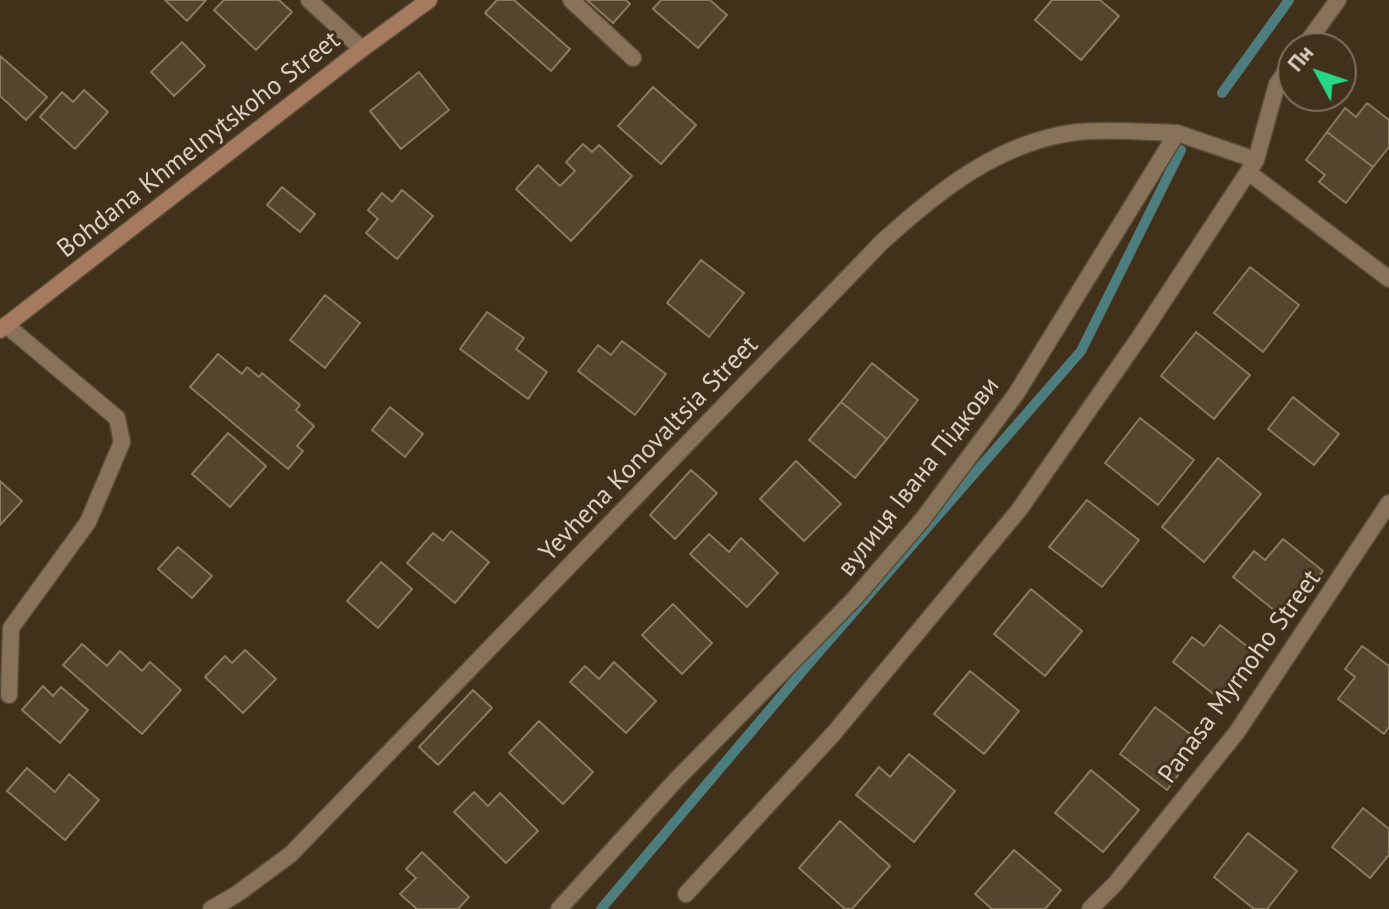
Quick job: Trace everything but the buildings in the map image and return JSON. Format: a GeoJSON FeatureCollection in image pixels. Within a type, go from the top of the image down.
{"type":"FeatureCollection","features":[{"type":"Feature","properties":{"kind":"street"},"geometry":{"type":"LineString","coordinates":[[309,0],[362,49]]}},
{"type":"Feature","properties":{"kind":"street","name":"Bohdana Khmelnytskoho Street"},"geometry":{"type":"LineString","coordinates":[[3,328],[429,0]]}},
{"type":"Feature","properties":{"kind":"street"},"geometry":{"type":"LineString","coordinates":[[571,0],[633,58]]}},
{"type":"Feature","properties":{"kind":"street"},"geometry":{"type":"LineString","coordinates":[[1315,32],[1338,0]]}},
{"type":"Feature","properties":{"kind":"street"},"geometry":{"type":"LineString","coordinates":[[686,894],[834,733],[1019,510],[1141,335],[1252,166],[1277,84]]}},
{"type":"Feature","properties":{"kind":"street","name":"Yevhena Konovaltsia Street"},"geometry":{"type":"LineString","coordinates":[[211,909],[291,854],[882,242],[936,195],[988,161],[1047,139],[1104,130],[1177,133]]}},
{"type":"Feature","properties":{"kind":"street"},"geometry":{"type":"LineString","coordinates":[[1177,133],[1252,166],[1389,279]]}},
{"type":"Feature","properties":{"kind":"street","name":"вулиця Івана Підкови"},"geometry":{"type":"LineString","coordinates":[[559,909],[676,780],[855,598],[922,520],[1016,394],[1177,133]]}},
{"type":"Feature","properties":{"kind":"street"},"geometry":{"type":"LineString","coordinates":[[3,328],[117,418],[122,442],[88,522],[11,628],[9,695]]}},
{"type":"Feature","properties":{"kind":"street","name":"Panasa Myrnoho Street"},"geometry":{"type":"LineString","coordinates":[[1090,909],[1115,884],[1237,732],[1389,503]]}},
{"type":"Feature","properties":{"kind":"waterway"},"geometry":{"type":"LineString","coordinates":[[1222,93],[1289,0]]}},
{"type":"Feature","properties":{"kind":"waterway"},"geometry":{"type":"LineString","coordinates":[[601,909],[805,668],[1081,351],[1181,150]]}}]}
